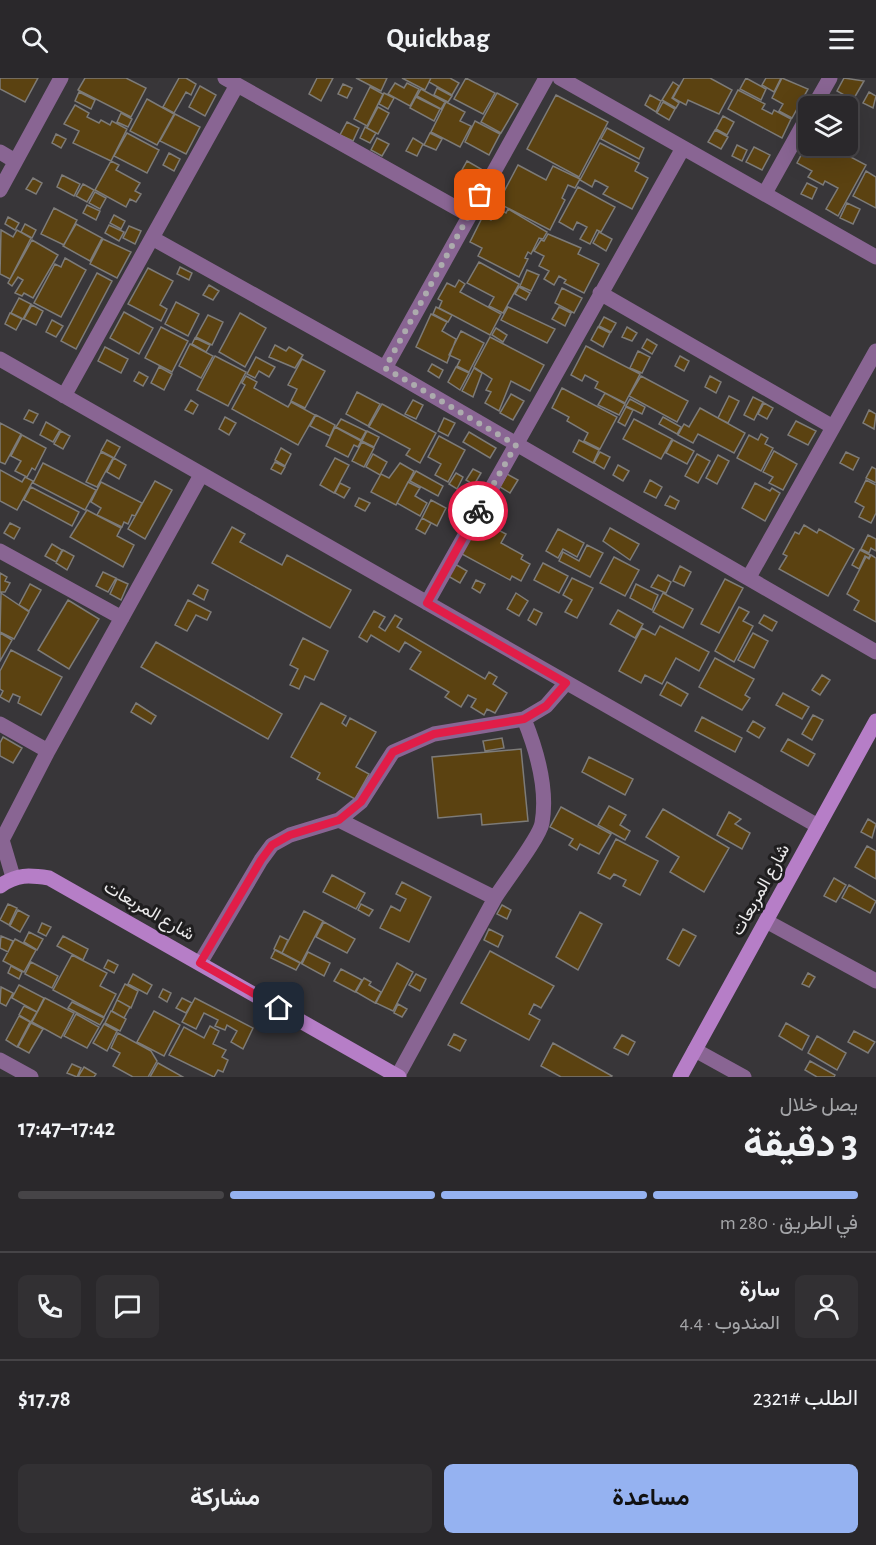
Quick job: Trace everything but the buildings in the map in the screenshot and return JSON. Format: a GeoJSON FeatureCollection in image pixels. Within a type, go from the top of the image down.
{"type":"FeatureCollection","features":[{"type":"Feature","properties":{"kind":"street"},"geometry":{"type":"LineString","coordinates":[[0,190],[61,78]]}},
{"type":"Feature","properties":{"kind":"street"},"geometry":{"type":"LineString","coordinates":[[385,368],[546,78]]}},
{"type":"Feature","properties":{"kind":"street"},"geometry":{"type":"LineString","coordinates":[[560,78],[876,257]]}},
{"type":"Feature","properties":{"kind":"street"},"geometry":{"type":"LineString","coordinates":[[820,96],[830,78]]}},
{"type":"Feature","properties":{"kind":"street"},"geometry":{"type":"LineString","coordinates":[[64,396],[152,238],[231,81],[470,215]]}},
{"type":"Feature","properties":{"kind":"street"},"geometry":{"type":"LineString","coordinates":[[765,193],[798,134]]}},
{"type":"Feature","properties":{"kind":"street"},"geometry":{"type":"LineString","coordinates":[[427,603],[682,148]]}},
{"type":"Feature","properties":{"kind":"street"},"geometry":{"type":"LineString","coordinates":[[0,152],[15,161]]}},
{"type":"Feature","properties":{"kind":"street"},"geometry":{"type":"LineString","coordinates":[[152,238],[385,368],[876,652]]}},
{"type":"Feature","properties":{"kind":"street"},"geometry":{"type":"LineString","coordinates":[[600,293],[833,427]]}},
{"type":"Feature","properties":{"kind":"street"},"geometry":{"type":"LineString","coordinates":[[748,577],[876,351]]}},
{"type":"Feature","properties":{"kind":"street"},"geometry":{"type":"LineString","coordinates":[[0,359],[818,826]]}},
{"type":"Feature","properties":{"kind":"street"},"geometry":{"type":"LineString","coordinates":[[0,886],[13,877],[2,840],[48,751],[201,475]]}},
{"type":"Feature","properties":{"kind":"street"},"geometry":{"type":"LineString","coordinates":[[0,551],[122,618]]}},
{"type":"Feature","properties":{"kind":"street"},"geometry":{"type":"LineString","coordinates":[[200,963],[272,845],[290,835],[339,820],[361,802],[393,752],[434,734],[524,719],[546,706],[566,683]]}},
{"type":"Feature","properties":{"kind":"street"},"geometry":{"type":"LineString","coordinates":[[398,1077],[495,898],[542,825],[542,784],[536,749],[524,719]]}},
{"type":"Feature","properties":{"kind":"street","name":"شارع المربعات"},"geometry":{"type":"LineString","coordinates":[[680,1077],[876,721]]}},
{"type":"Feature","properties":{"kind":"street"},"geometry":{"type":"LineString","coordinates":[[0,724],[48,751]]}},
{"type":"Feature","properties":{"kind":"street"},"geometry":{"type":"LineString","coordinates":[[339,820],[495,898]]}},
{"type":"Feature","properties":{"kind":"street","name":"شارع المربعات"},"geometry":{"type":"LineString","coordinates":[[13,877],[27,875],[49,878],[398,1077]]}},
{"type":"Feature","properties":{"kind":"street"},"geometry":{"type":"LineString","coordinates":[[766,921],[876,981]]}},
{"type":"Feature","properties":{"kind":"street"},"geometry":{"type":"LineString","coordinates":[[695,1050],[744,1077]]}},
{"type":"Feature","properties":{"kind":"street"},"geometry":{"type":"LineString","coordinates":[[0,1060],[30,1077]]}},
{"type":"Feature","properties":{"kind":"way so far"},"geometry":{"type":"LineString","coordinates":[[478,511],[516,445],[385,368],[480,195]]}},
{"type":"Feature","properties":{"kind":"route"},"geometry":{"type":"LineString","coordinates":[[279,1008],[200,963],[272,845],[290,835],[339,820],[361,802],[393,752],[434,734],[524,719],[546,706],[566,683],[427,603],[478,511]]}}]}
